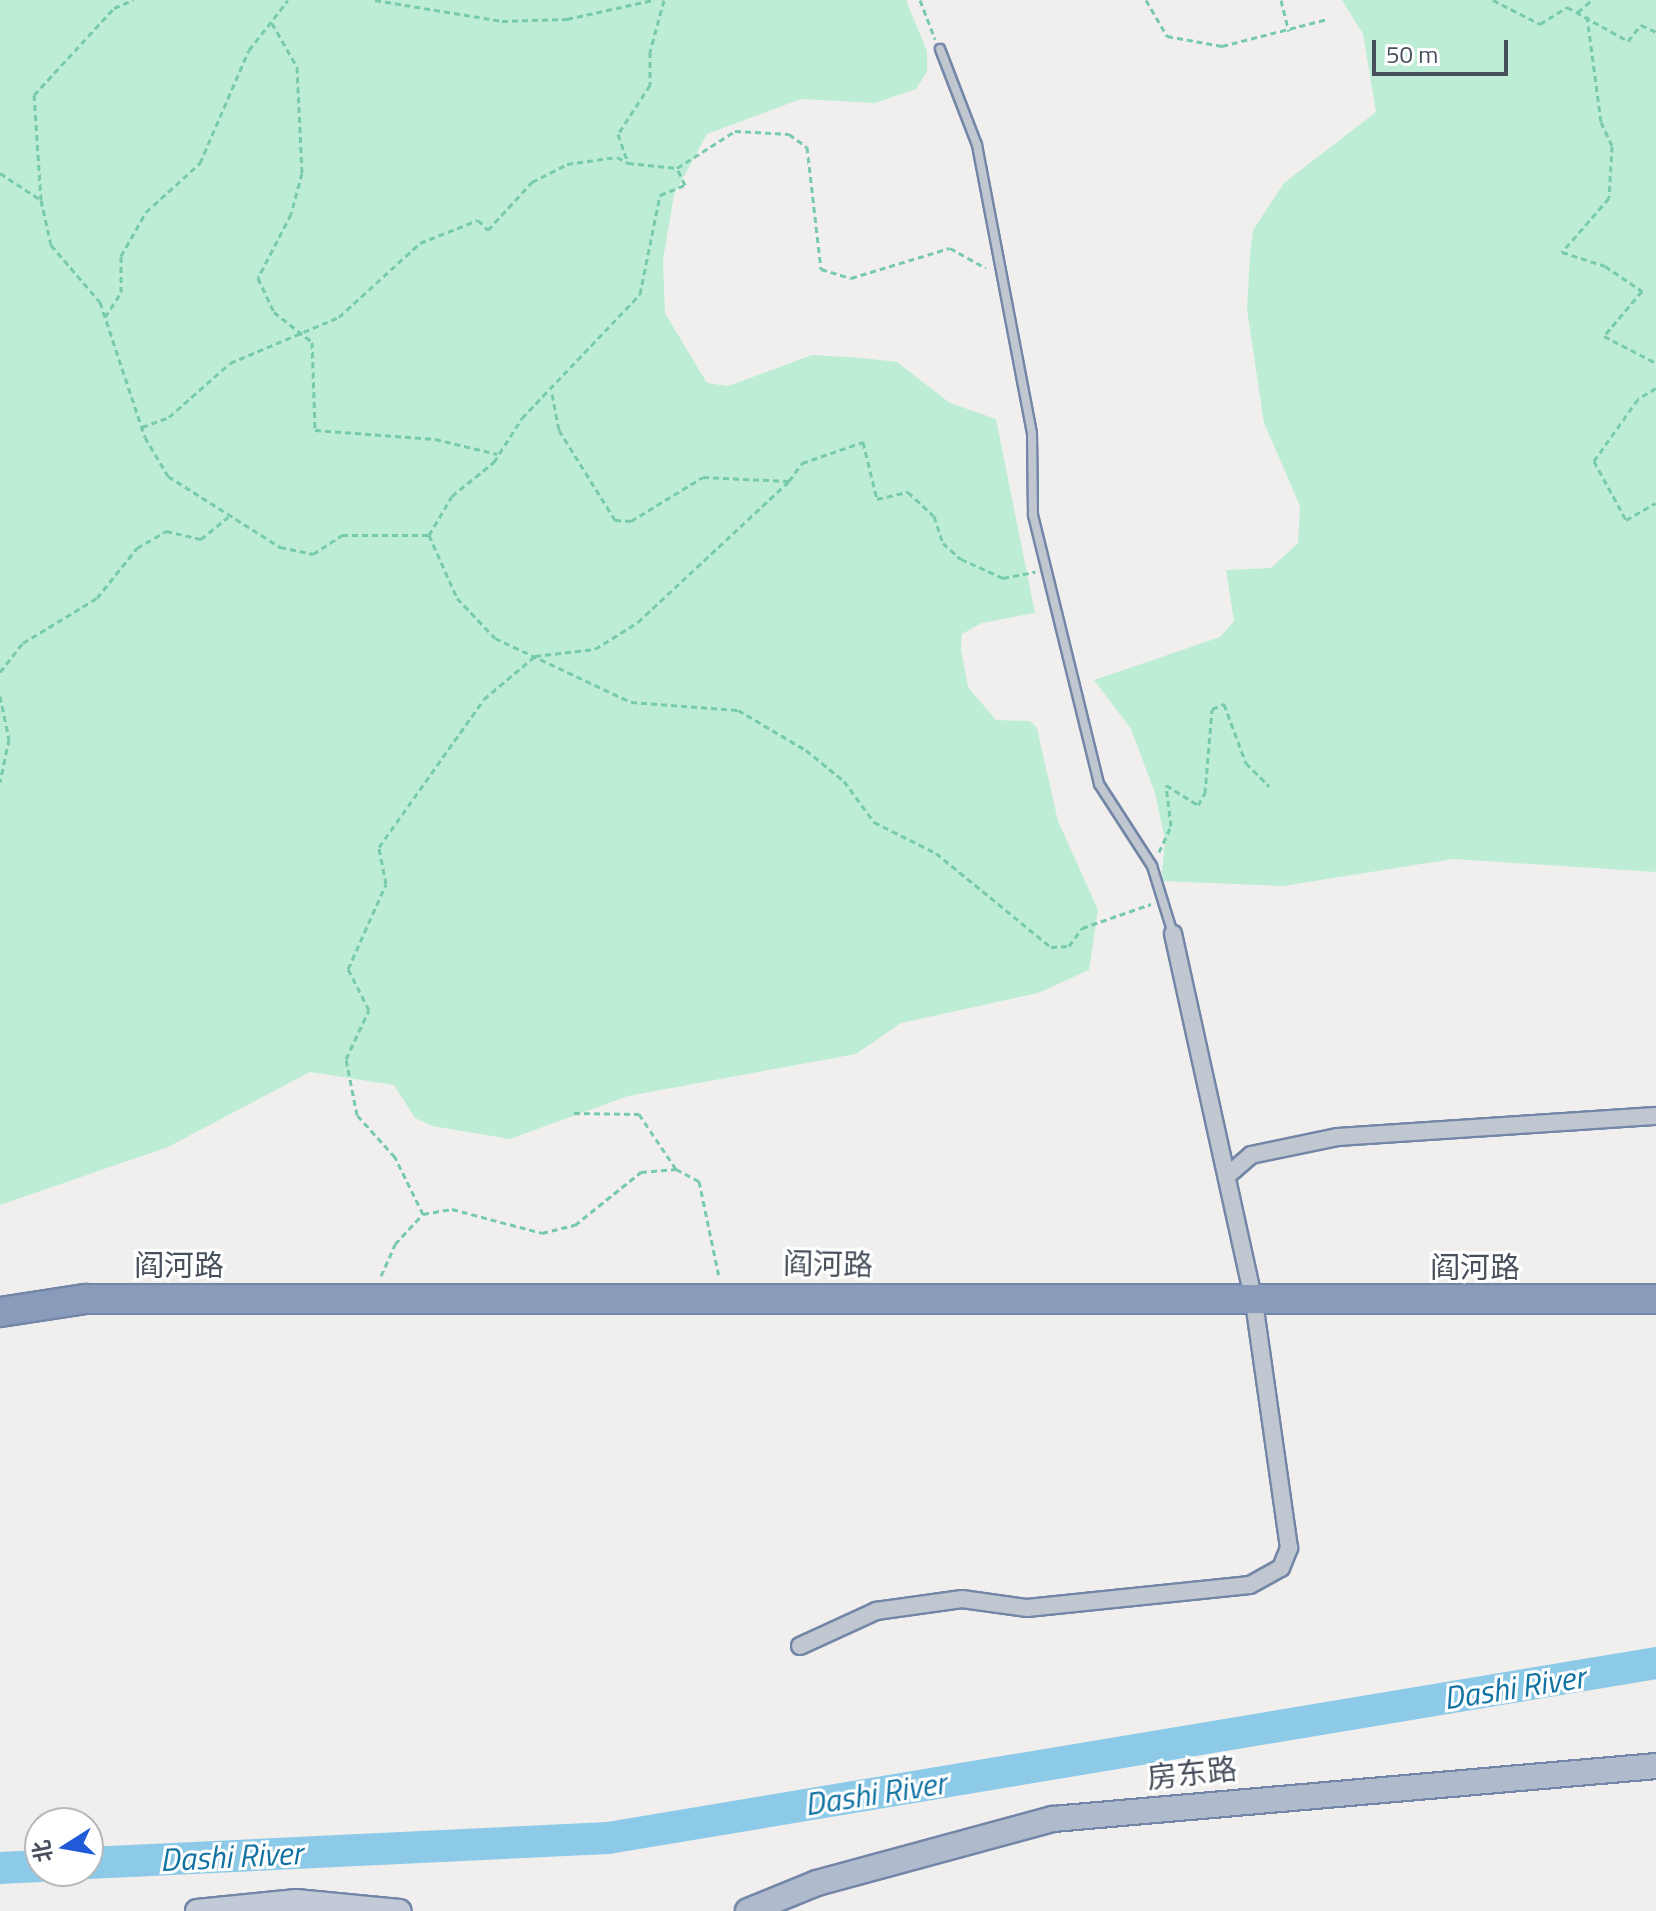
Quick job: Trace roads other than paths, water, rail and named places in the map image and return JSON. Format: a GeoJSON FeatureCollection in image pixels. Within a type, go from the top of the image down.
{"type":"FeatureCollection","features":[{"type":"Feature","properties":{"kind":"highway","name":"阎河路"},"geometry":{"type":"LineString","coordinates":[[0,1312],[85,1299],[723,1297],[1254,1302],[1656,1299]]}},
{"type":"Feature","properties":{"kind":"main road","name":"房东路"},"geometry":{"type":"LineString","coordinates":[[748,1911],[817,1883],[1053,1819],[1656,1766]]}},
{"type":"Feature","properties":{"kind":"street"},"geometry":{"type":"LineString","coordinates":[[800,1646],[876,1611],[962,1599],[1027,1608],[1250,1585],[1281,1568],[1289,1548],[1254,1302],[1173,934]]}},
{"type":"Feature","properties":{"kind":"street"},"geometry":{"type":"LineString","coordinates":[[1227,1176],[1251,1155],[1338,1137],[1656,1116]]}},
{"type":"Feature","properties":{"kind":"street"},"geometry":{"type":"LineString","coordinates":[[197,1911],[296,1901],[400,1911]]}},
{"type":"Feature","properties":{"kind":"lane"},"geometry":{"type":"LineString","coordinates":[[940,49],[977,145],[1032,433],[1033,515],[1099,784],[1152,866],[1173,934]]}},
{"type":"Feature","properties":{"kind":"waterway","name":"Dashi River"},"geometry":{"type":"LineString","coordinates":[[104,1862],[608,1838],[1656,1663]]}},
{"type":"Feature","properties":{"kind":"waterway","name":"Dashi River"},"geometry":{"type":"LineString","coordinates":[[0,1868],[24,1867]]}}]}
